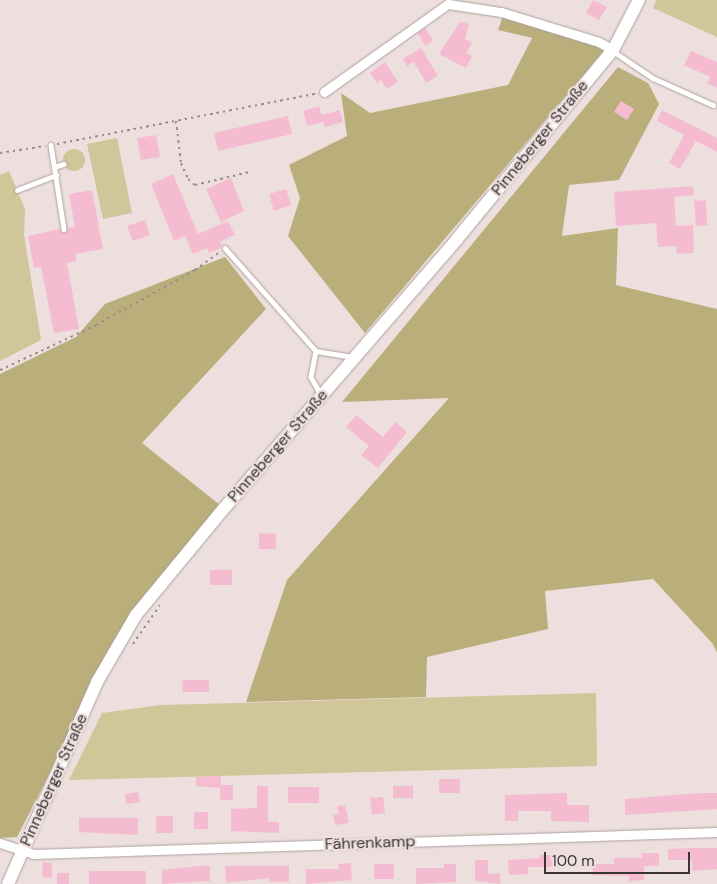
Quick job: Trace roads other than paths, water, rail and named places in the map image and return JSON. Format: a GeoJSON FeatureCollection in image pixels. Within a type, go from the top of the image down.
{"type":"FeatureCollection","features":[{"type":"Feature","properties":{"kind":"main road","name":"Pinneberger Straße"},"geometry":{"type":"LineString","coordinates":[[8,884],[97,682],[136,615],[322,395],[356,358],[612,50],[639,0]]}},
{"type":"Feature","properties":{"kind":"street"},"geometry":{"type":"LineString","coordinates":[[324,92],[448,4],[502,12],[600,42],[612,50]]}},
{"type":"Feature","properties":{"kind":"street","name":"Fährenkamp"},"geometry":{"type":"LineString","coordinates":[[0,843],[24,849],[33,854],[717,832]]}},
{"type":"Feature","properties":{"kind":"lane"},"geometry":{"type":"LineString","coordinates":[[612,50],[653,78],[713,105]]}},
{"type":"Feature","properties":{"kind":"lane"},"geometry":{"type":"LineString","coordinates":[[51,145],[64,229]]}},
{"type":"Feature","properties":{"kind":"lane"},"geometry":{"type":"LineString","coordinates":[[54,167],[64,164]]}},
{"type":"Feature","properties":{"kind":"lane"},"geometry":{"type":"LineString","coordinates":[[17,190],[56,175]]}},
{"type":"Feature","properties":{"kind":"lane"},"geometry":{"type":"LineString","coordinates":[[225,248],[316,352],[356,358]]}},
{"type":"Feature","properties":{"kind":"lane"},"geometry":{"type":"LineString","coordinates":[[316,352],[311,377],[322,395]]}}]}
